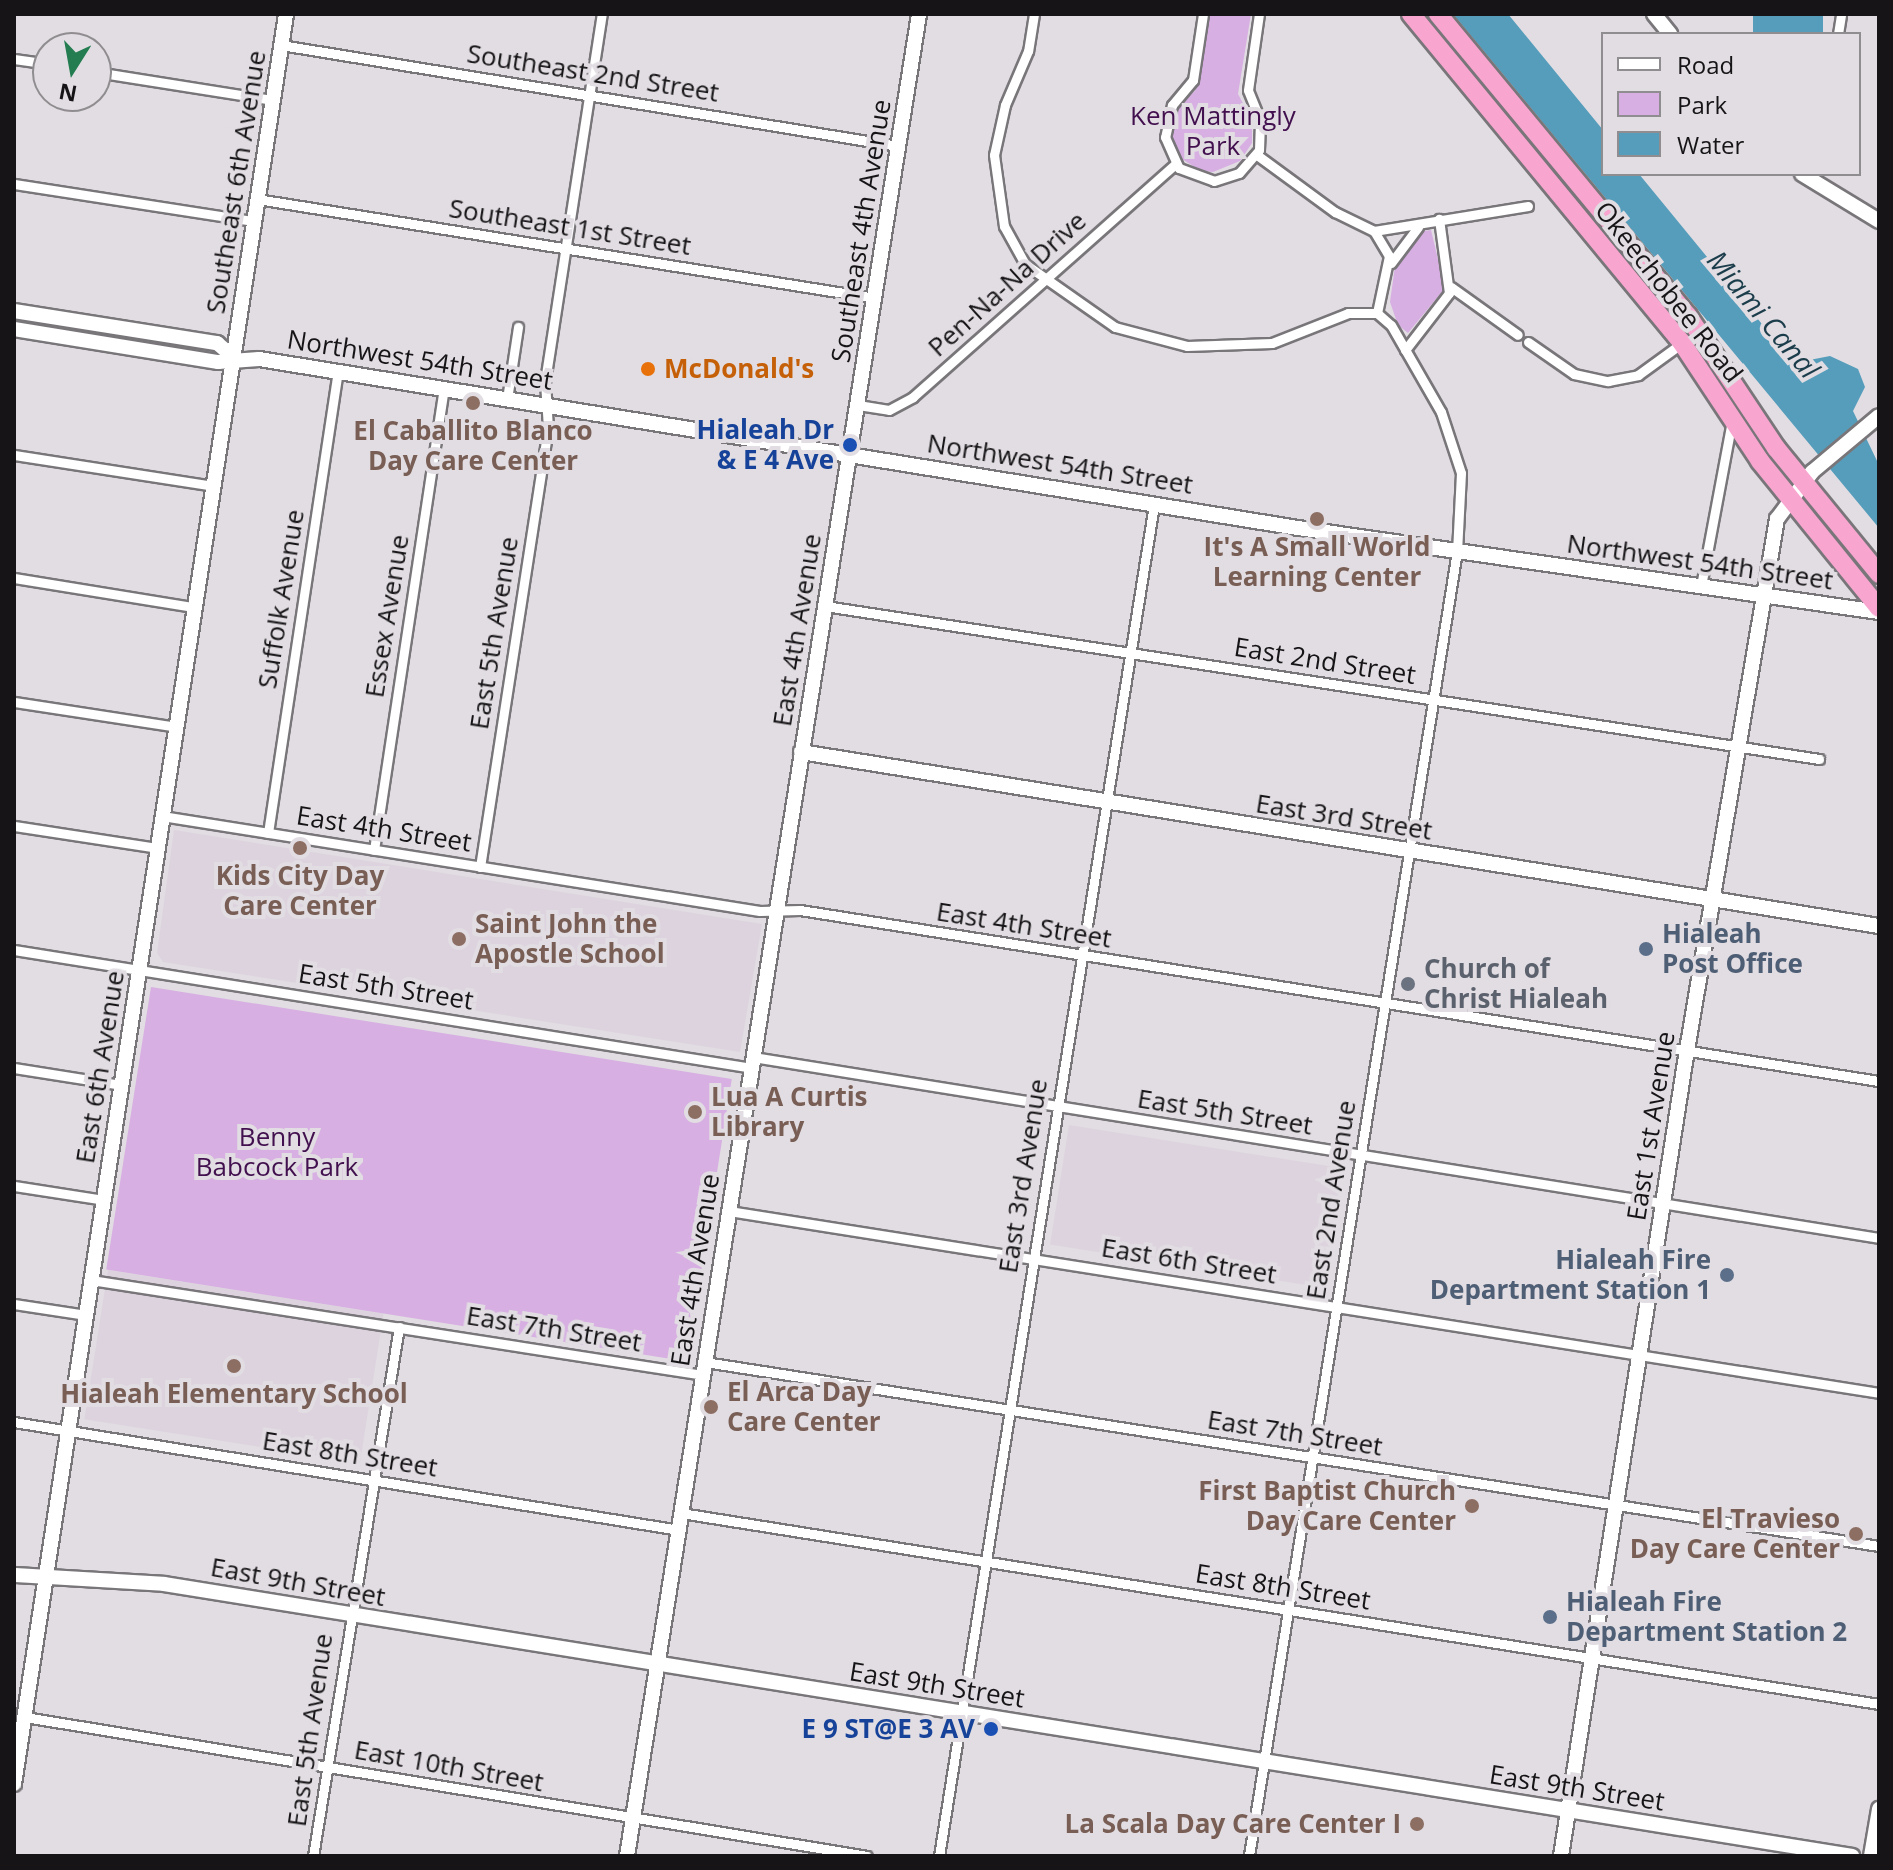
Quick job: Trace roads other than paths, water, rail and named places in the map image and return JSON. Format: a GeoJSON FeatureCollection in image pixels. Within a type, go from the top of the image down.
{"type":"FeatureCollection","features":[{"type":"Feature","properties":{"kind":"highway","name":"Okeechobee Road"},"geometry":{"type":"LineString","coordinates":[[1411,14],[1682,343],[1788,498],[1879,610]]}},
{"type":"Feature","properties":{"kind":"highway","name":"Okeechobee Road"},"geometry":{"type":"LineString","coordinates":[[1438,14],[1698,328],[1802,481],[1879,574]]}},
{"type":"Feature","properties":{"kind":"main road","name":"Southeast 6th Avenue"},"geometry":{"type":"LineString","coordinates":[[234,358],[286,14]]}},
{"type":"Feature","properties":{"kind":"main road","name":"Southeast 4th Avenue"},"geometry":{"type":"LineString","coordinates":[[850,455],[919,14]]}},
{"type":"Feature","properties":{"kind":"main road"},"geometry":{"type":"LineString","coordinates":[[1654,14],[1668,32]]}},
{"type":"Feature","properties":{"kind":"main road"},"geometry":{"type":"LineString","coordinates":[[1808,176],[1879,221]]}},
{"type":"Feature","properties":{"kind":"main road","name":"Northwest 54th Street"},"geometry":{"type":"LineString","coordinates":[[14,311],[217,343],[234,358]]}},
{"type":"Feature","properties":{"kind":"main road"},"geometry":{"type":"LineString","coordinates":[[14,317],[52,317]]}},
{"type":"Feature","properties":{"kind":"main road","name":"Northwest 54th Street"},"geometry":{"type":"LineString","coordinates":[[14,329],[218,362],[234,358],[338,371],[1457,551],[1879,610]]}},
{"type":"Feature","properties":{"kind":"main road","name":"East 6th Avenue"},"geometry":{"type":"LineString","coordinates":[[14,1784],[234,358]]}},
{"type":"Feature","properties":{"kind":"main road","name":"East 1st Avenue"},"geometry":{"type":"LineString","coordinates":[[1561,1856],[1687,1050],[1777,519],[1802,481],[1876,419]]}},
{"type":"Feature","properties":{"kind":"main road","name":"East 4th Avenue"},"geometry":{"type":"LineString","coordinates":[[627,1856],[850,455]]}},
{"type":"Feature","properties":{"kind":"main road","name":"East 3rd Street"},"geometry":{"type":"LineString","coordinates":[[801,752],[1104,804],[1879,926]]}},
{"type":"Feature","properties":{"kind":"main road","name":"East 9th Street"},"geometry":{"type":"LineString","coordinates":[[14,1575],[156,1583],[1852,1856]]}},
{"type":"Feature","properties":{"kind":"main road"},"geometry":{"type":"LineString","coordinates":[[1871,1856],[1879,1809]]}},
{"type":"Feature","properties":{"kind":"street","name":"East 5th Avenue"},"geometry":{"type":"LineString","coordinates":[[480,867],[547,405],[545,381],[602,14]]}},
{"type":"Feature","properties":{"kind":"street"},"geometry":{"type":"LineString","coordinates":[[1034,14],[1028,51],[999,127],[994,170],[1007,234],[1025,264],[1043,280],[1115,327],[1199,348],[1272,343],[1348,313],[1377,313],[1389,266],[1388,249],[1374,231],[1335,212],[1257,155]]}},
{"type":"Feature","properties":{"kind":"street"},"geometry":{"type":"LineString","coordinates":[[1203,14],[1192,84],[1172,105],[1165,124],[1167,150],[1175,164],[1192,176],[1219,180],[1239,173],[1257,155],[1261,125],[1248,90],[1259,14]]}},
{"type":"Feature","properties":{"kind":"street","name":"Southeast 2nd Street"},"geometry":{"type":"LineString","coordinates":[[281,45],[898,146]]}},
{"type":"Feature","properties":{"kind":"street"},"geometry":{"type":"LineString","coordinates":[[112,75],[272,100]]}},
{"type":"Feature","properties":{"kind":"street","name":"Pen-Na-Na Drive"},"geometry":{"type":"LineString","coordinates":[[858,405],[889,410],[908,401],[1175,164]]}},
{"type":"Feature","properties":{"kind":"street"},"geometry":{"type":"LineString","coordinates":[[14,184],[254,221]]}},
{"type":"Feature","properties":{"kind":"street","name":"Southeast 1st Street"},"geometry":{"type":"LineString","coordinates":[[257,199],[875,298]]}},
{"type":"Feature","properties":{"kind":"street"},"geometry":{"type":"LineString","coordinates":[[1374,231],[1528,206]]}},
{"type":"Feature","properties":{"kind":"street"},"geometry":{"type":"LineString","coordinates":[[1405,350],[1444,304],[1451,287],[1439,219]]}},
{"type":"Feature","properties":{"kind":"street"},"geometry":{"type":"LineString","coordinates":[[1389,266],[1420,225]]}},
{"type":"Feature","properties":{"kind":"street"},"geometry":{"type":"LineString","coordinates":[[1451,287],[1518,335]]}},
{"type":"Feature","properties":{"kind":"street","name":"East 2nd Avenue"},"geometry":{"type":"LineString","coordinates":[[1249,1856],[1457,551],[1463,487],[1457,451],[1447,422],[1405,350],[1377,313]]}},
{"type":"Feature","properties":{"kind":"street"},"geometry":{"type":"LineString","coordinates":[[507,399],[518,327]]}},
{"type":"Feature","properties":{"kind":"street"},"geometry":{"type":"LineString","coordinates":[[1528,342],[1574,374],[1608,381],[1638,375],[1682,343]]}},
{"type":"Feature","properties":{"kind":"street","name":"Suffolk Avenue"},"geometry":{"type":"LineString","coordinates":[[268,833],[338,371]]}},
{"type":"Feature","properties":{"kind":"street","name":"Essex Avenue"},"geometry":{"type":"LineString","coordinates":[[374,850],[444,388]]}},
{"type":"Feature","properties":{"kind":"street"},"geometry":{"type":"LineString","coordinates":[[1701,586],[1733,418]]}},
{"type":"Feature","properties":{"kind":"street"},"geometry":{"type":"LineString","coordinates":[[14,455],[214,486]]}},
{"type":"Feature","properties":{"kind":"street","name":"East 3rd Avenue"},"geometry":{"type":"LineString","coordinates":[[939,1856],[1079,957],[1132,653],[1154,504]]}},
{"type":"Feature","properties":{"kind":"street"},"geometry":{"type":"LineString","coordinates":[[14,578],[194,607]]}},
{"type":"Feature","properties":{"kind":"street","name":"East 2nd Street"},"geometry":{"type":"LineString","coordinates":[[825,606],[1819,759]]}},
{"type":"Feature","properties":{"kind":"street"},"geometry":{"type":"LineString","coordinates":[[14,702],[177,727]]}},
{"type":"Feature","properties":{"kind":"street","name":"East 4th Street"},"geometry":{"type":"LineString","coordinates":[[162,816],[480,867],[1385,1001],[1879,1081]]}},
{"type":"Feature","properties":{"kind":"street"},"geometry":{"type":"LineString","coordinates":[[14,826],[157,848]]}},
{"type":"Feature","properties":{"kind":"street","name":"East 5th Street"},"geometry":{"type":"LineString","coordinates":[[14,950],[1056,1106],[1879,1238]]}},
{"type":"Feature","properties":{"kind":"street"},"geometry":{"type":"LineString","coordinates":[[14,1068],[121,1085]]}},
{"type":"Feature","properties":{"kind":"street"},"geometry":{"type":"LineString","coordinates":[[14,1186],[104,1200]]}},
{"type":"Feature","properties":{"kind":"street","name":"East 6th Street"},"geometry":{"type":"LineString","coordinates":[[729,1211],[1879,1393]]}},
{"type":"Feature","properties":{"kind":"street","name":"East 7th Street"},"geometry":{"type":"LineString","coordinates":[[91,1280],[399,1327],[1010,1411],[1879,1546]]}},
{"type":"Feature","properties":{"kind":"street"},"geometry":{"type":"LineString","coordinates":[[14,1304],[86,1315]]}},
{"type":"Feature","properties":{"kind":"street","name":"East 5th Avenue"},"geometry":{"type":"LineString","coordinates":[[313,1856],[349,1616],[399,1327]]}},
{"type":"Feature","properties":{"kind":"street","name":"East 8th Street"},"geometry":{"type":"LineString","coordinates":[[14,1422],[679,1530]]}},
{"type":"Feature","properties":{"kind":"street","name":"East 8th Street"},"geometry":{"type":"LineString","coordinates":[[681,1513],[1879,1704]]}},
{"type":"Feature","properties":{"kind":"street","name":"East 10th Street"},"geometry":{"type":"LineString","coordinates":[[25,1717],[633,1820],[867,1856]]}},
{"type":"Feature","properties":{"kind":"water"},"geometry":{"type":"Polygon","coordinates":[[[1453,14],[1508,14],[1601,128],[1601,176],[1641,176],[1794,363],[1830,356],[1858,369],[1865,387],[1853,411],[1879,465],[1879,528],[1453,14]]]}},
{"type":"Feature","properties":{"kind":"water"},"geometry":{"type":"Polygon","coordinates":[[[1753,14],[1823,14],[1823,32],[1753,32],[1753,14]]]}},
{"type":"Feature","properties":{"kind":"place","name":"McDonald's"},"geometry":{"type":"Point","coordinates":[648,369]}},
{"type":"Feature","properties":{"kind":"place","name":"El Caballito Blanco Day Care Center"},"geometry":{"type":"Point","coordinates":[473,403]}},
{"type":"Feature","properties":{"kind":"place","name":"Hialeah Dr & E 4 Ave"},"geometry":{"type":"Point","coordinates":[850,445]}},
{"type":"Feature","properties":{"kind":"place","name":"It's A Small World Learning Center"},"geometry":{"type":"Point","coordinates":[1317,519]}},
{"type":"Feature","properties":{"kind":"place","name":"Kids City Day Care Center"},"geometry":{"type":"Point","coordinates":[300,848]}},
{"type":"Feature","properties":{"kind":"place","name":"Saint John the Apostle School"},"geometry":{"type":"Point","coordinates":[459,939]}},
{"type":"Feature","properties":{"kind":"place","name":"Hialeah Post Office"},"geometry":{"type":"Point","coordinates":[1646,949]}},
{"type":"Feature","properties":{"kind":"place","name":"Church of Christ Hialeah"},"geometry":{"type":"Point","coordinates":[1408,984]}},
{"type":"Feature","properties":{"kind":"place","name":"Lua A Curtis Library"},"geometry":{"type":"Point","coordinates":[695,1112]}},
{"type":"Feature","properties":{"kind":"place","name":"Hialeah Fire Department Station 1"},"geometry":{"type":"Point","coordinates":[1727,1275]}},
{"type":"Feature","properties":{"kind":"place","name":"Hialeah Elementary School"},"geometry":{"type":"Point","coordinates":[234,1366]}},
{"type":"Feature","properties":{"kind":"place","name":"El Arca Day Care Center"},"geometry":{"type":"Point","coordinates":[711,1407]}},
{"type":"Feature","properties":{"kind":"place","name":"First Baptist Church Day Care Center"},"geometry":{"type":"Point","coordinates":[1472,1506]}},
{"type":"Feature","properties":{"kind":"place","name":"El Travieso Day Care Center"},"geometry":{"type":"Point","coordinates":[1856,1534]}},
{"type":"Feature","properties":{"kind":"place","name":"Hialeah Fire Department Station 2"},"geometry":{"type":"Point","coordinates":[1550,1617]}},
{"type":"Feature","properties":{"kind":"place","name":"E 9 ST@E 3 AV"},"geometry":{"type":"Point","coordinates":[991,1729]}},
{"type":"Feature","properties":{"kind":"place","name":"La Scala Day Care Center I"},"geometry":{"type":"Point","coordinates":[1417,1824]}},
{"type":"Feature","properties":{"kind":"park label","name":"Ken Mattingly Park"},"geometry":{"type":"Point","coordinates":[1213,131]}},
{"type":"Feature","properties":{"kind":"park label","name":"Benny Babcock Park"},"geometry":{"type":"Point","coordinates":[277,1152]}},
{"type":"Feature","properties":{"kind":"water label","name":"Miami Canal"},"geometry":{"type":"Point","coordinates":[1764,314]}}]}
